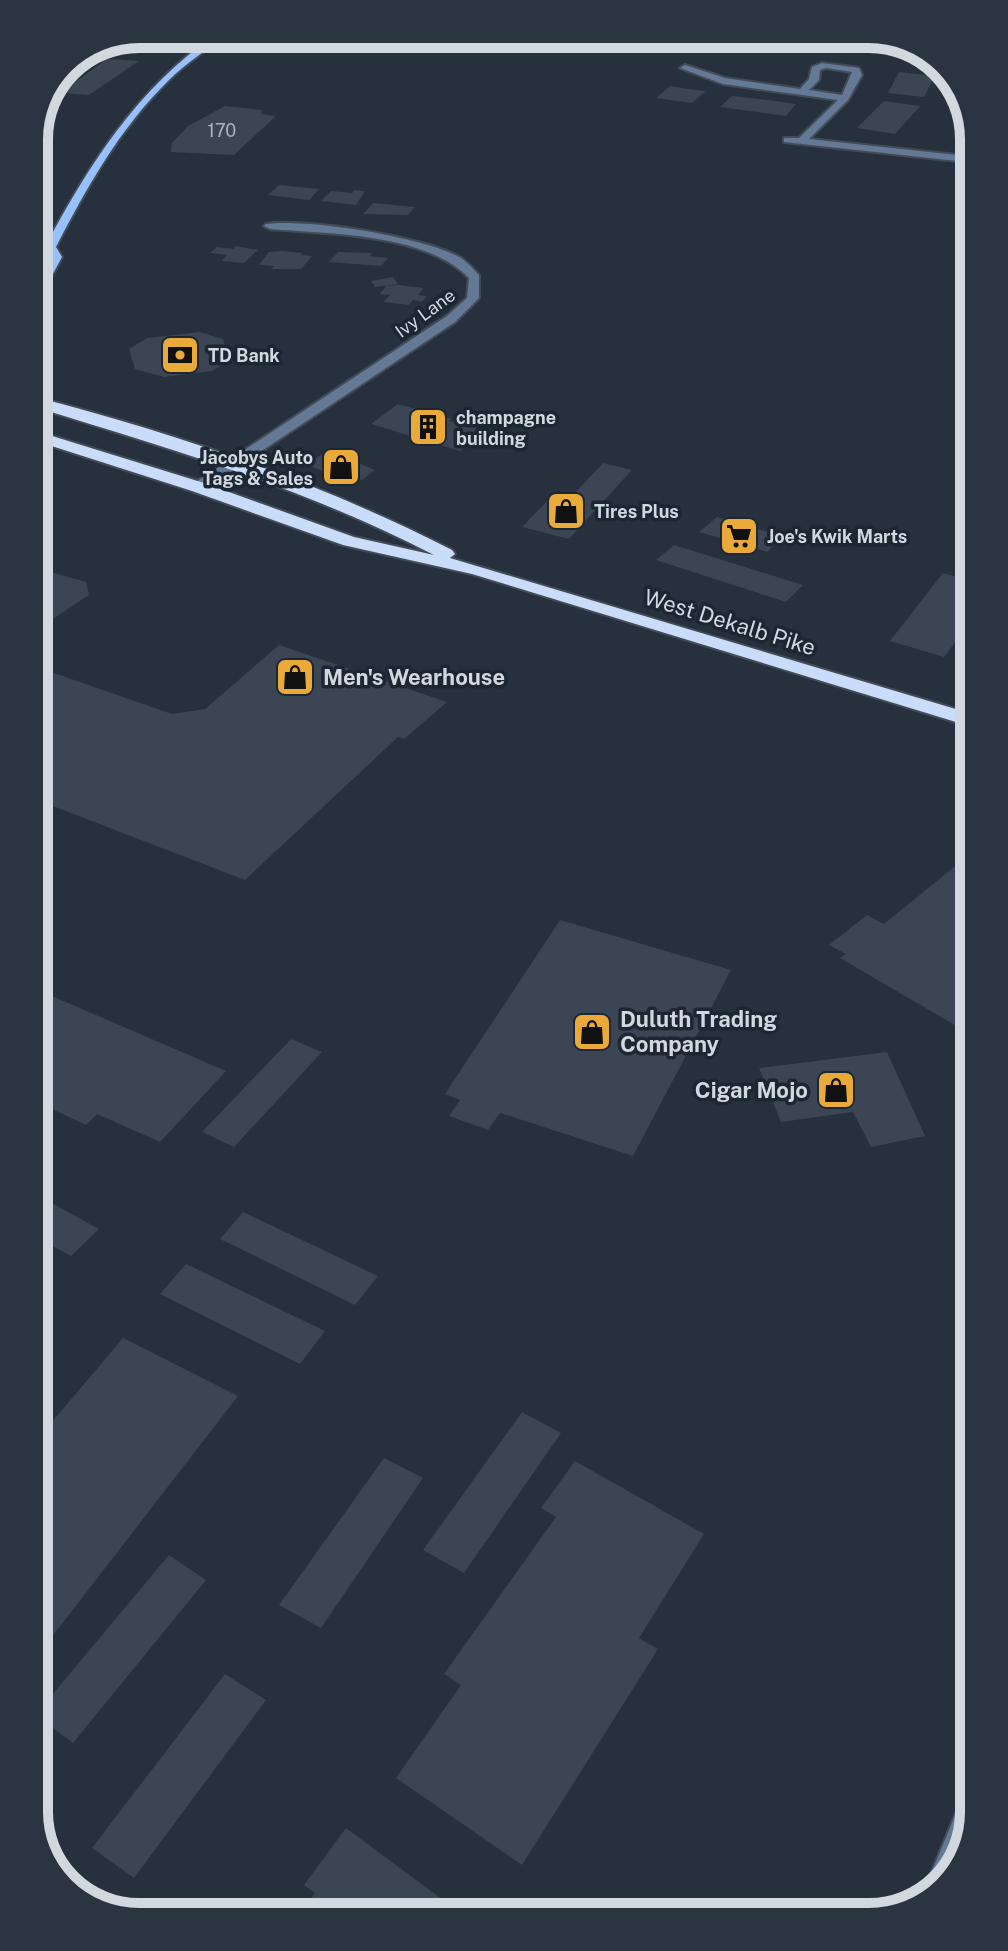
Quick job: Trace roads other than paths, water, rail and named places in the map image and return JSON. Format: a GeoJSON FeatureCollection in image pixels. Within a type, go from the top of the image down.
{"type":"FeatureCollection","features":[{"type":"Feature","properties":{"kind":"highway","name":"West Dekalb Pike"},"geometry":{"type":"LineString","coordinates":[[48,406],[235,463],[364,512],[477,570]]}},
{"type":"Feature","properties":{"kind":"highway","name":"West Dekalb Pike"},"geometry":{"type":"LineString","coordinates":[[48,440],[198,487],[349,541],[477,570],[960,717]]}},
{"type":"Feature","properties":{"kind":"main road"},"geometry":{"type":"LineString","coordinates":[[48,272],[56,257],[50,247],[102,154],[150,92],[201,48]]}},
{"type":"Feature","properties":{"kind":"street"},"geometry":{"type":"LineString","coordinates":[[802,92],[814,80],[815,69],[825,65],[856,70],[857,75],[845,98],[802,141]]}},
{"type":"Feature","properties":{"kind":"street"},"geometry":{"type":"LineString","coordinates":[[685,68],[723,81],[845,98]]}},
{"type":"Feature","properties":{"kind":"street"},"geometry":{"type":"LineString","coordinates":[[788,140],[960,158]]}},
{"type":"Feature","properties":{"kind":"street","name":"Ivy Lane"},"geometry":{"type":"LineString","coordinates":[[198,487],[451,319],[472,301],[477,288],[471,273],[459,261],[435,249],[405,241],[270,226]]}},
{"type":"Feature","properties":{"kind":"place","name":"TD Bank"},"geometry":{"type":"Point","coordinates":[180,355]}},
{"type":"Feature","properties":{"kind":"place","name":"champagne building"},"geometry":{"type":"Point","coordinates":[428,427]}},
{"type":"Feature","properties":{"kind":"place","name":"Jacobys Auto Tags & Sales"},"geometry":{"type":"Point","coordinates":[341,467]}},
{"type":"Feature","properties":{"kind":"place","name":"Tires Plus"},"geometry":{"type":"Point","coordinates":[566,511]}},
{"type":"Feature","properties":{"kind":"place","name":"Joe's Kwik Marts"},"geometry":{"type":"Point","coordinates":[739,536]}},
{"type":"Feature","properties":{"kind":"place","name":"Men's Wearhouse"},"geometry":{"type":"Point","coordinates":[295,677]}},
{"type":"Feature","properties":{"kind":"place","name":"Duluth Trading Company"},"geometry":{"type":"Point","coordinates":[592,1032]}},
{"type":"Feature","properties":{"kind":"place","name":"Cigar Mojo"},"geometry":{"type":"Point","coordinates":[836,1090]}}]}
